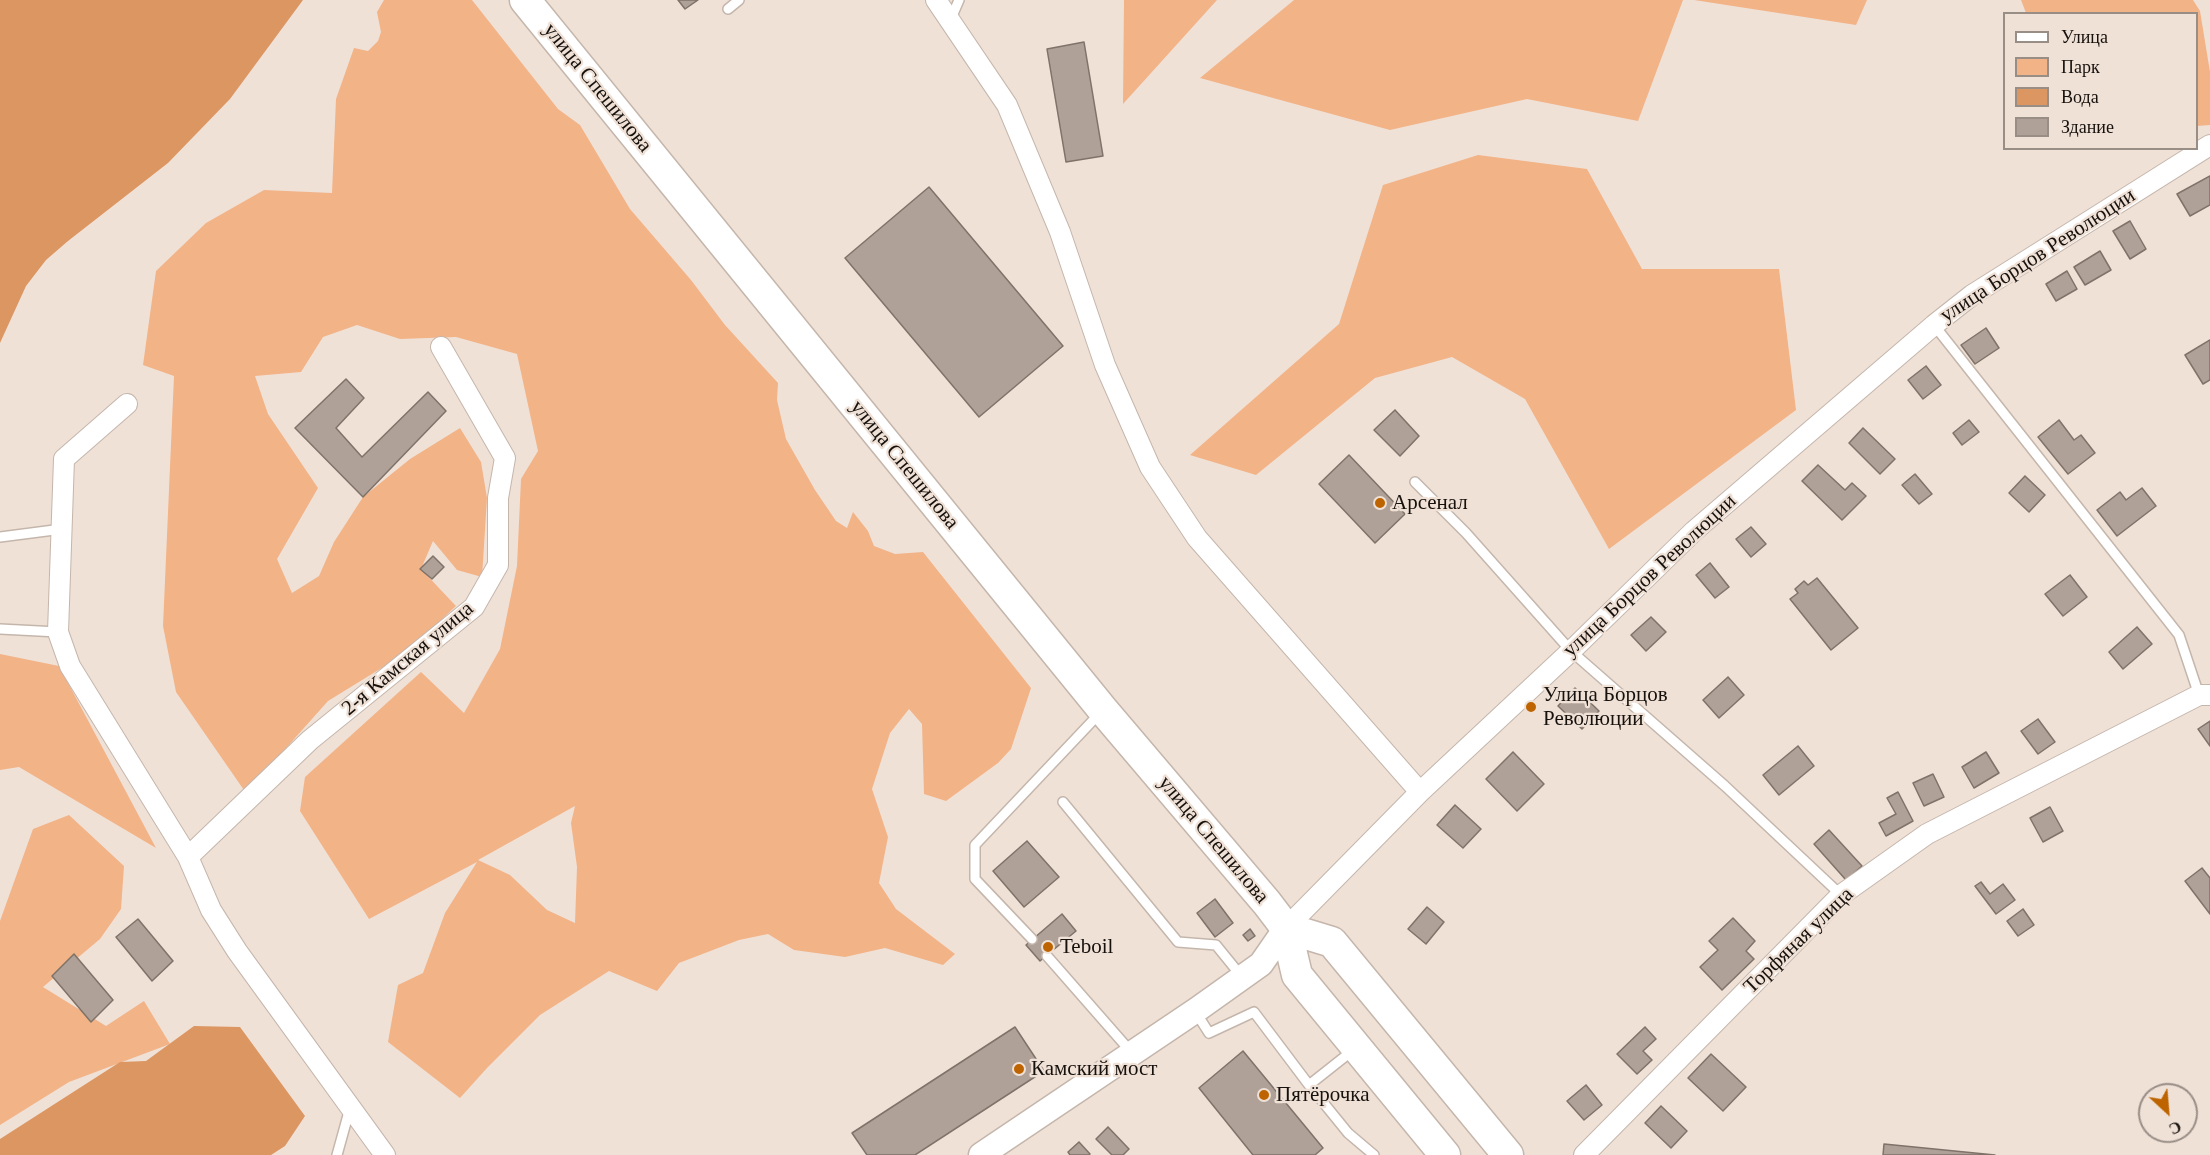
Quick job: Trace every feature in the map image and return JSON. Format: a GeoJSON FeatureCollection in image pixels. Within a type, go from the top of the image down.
{"type":"FeatureCollection","features":[{"type":"Feature","properties":{"kind":"main road","name":"улица Спешилова"},"geometry":{"type":"LineString","coordinates":[[525,0],[1103,710],[1286,928],[1297,975],[1445,1155]]}},
{"type":"Feature","properties":{"kind":"main road"},"geometry":{"type":"LineString","coordinates":[[1286,928],[1332,942],[1508,1155]]}},
{"type":"Feature","properties":{"kind":"street"},"geometry":{"type":"LineString","coordinates":[[936,0],[1007,105],[1060,232],[1105,365],[1150,467],[1197,538],[1420,792]]}},
{"type":"Feature","properties":{"kind":"street","name":"улица Борцов Революции"},"geometry":{"type":"LineString","coordinates":[[981,1155],[1261,964],[1286,928],[1420,792],[1571,651],[1694,531],[1934,325],[1972,295],[2210,145]]}},
{"type":"Feature","properties":{"kind":"street","name":"2-я Камская улица"},"geometry":{"type":"LineString","coordinates":[[188,857],[310,740],[474,607],[498,565],[498,498],[505,458],[441,347]]}},
{"type":"Feature","properties":{"kind":"street"},"geometry":{"type":"LineString","coordinates":[[126,404],[64,459],[58,632],[70,666],[188,857],[211,910],[237,951],[385,1155]]}},
{"type":"Feature","properties":{"kind":"street","name":"Торфяная улица"},"geometry":{"type":"LineString","coordinates":[[1586,1154],[1841,895],[1927,834],[2205,695]]}},
{"type":"Feature","properties":{"kind":"lane"},"geometry":{"type":"LineString","coordinates":[[728,9],[739,0]]}},
{"type":"Feature","properties":{"kind":"lane"},"geometry":{"type":"LineString","coordinates":[[950,21],[959,0]]}},
{"type":"Feature","properties":{"kind":"lane"},"geometry":{"type":"LineString","coordinates":[[1934,325],[2179,635],[2205,695]]}},
{"type":"Feature","properties":{"kind":"lane"},"geometry":{"type":"LineString","coordinates":[[1415,482],[1466,533],[1571,651],[1725,786],[1841,895]]}},
{"type":"Feature","properties":{"kind":"lane"},"geometry":{"type":"LineString","coordinates":[[0,537],[62,529]]}},
{"type":"Feature","properties":{"kind":"lane"},"geometry":{"type":"LineString","coordinates":[[0,629],[58,632]]}},
{"type":"Feature","properties":{"kind":"lane"},"geometry":{"type":"LineString","coordinates":[[1032,939],[975,879],[975,845],[1103,710]]}},
{"type":"Feature","properties":{"kind":"lane"},"geometry":{"type":"LineString","coordinates":[[1063,802],[1178,942],[1216,945],[1242,977]]}},
{"type":"Feature","properties":{"kind":"lane"},"geometry":{"type":"LineString","coordinates":[[1047,956],[1132,1053]]}},
{"type":"Feature","properties":{"kind":"lane"},"geometry":{"type":"LineString","coordinates":[[1195,1011],[1209,1033],[1254,1012],[1348,1133],[1374,1155]]}},
{"type":"Feature","properties":{"kind":"lane"},"geometry":{"type":"LineString","coordinates":[[1309,1085],[1356,1047]]}},
{"type":"Feature","properties":{"kind":"lane"},"geometry":{"type":"LineString","coordinates":[[337,1155],[350,1106]]}},
{"type":"Feature","properties":{"kind":"green space"},"geometry":{"type":"Polygon","coordinates":[[[384,0],[472,0],[558,109],[580,125],[630,209],[691,280],[725,325],[778,383],[777,400],[786,439],[836,521],[847,528],[853,512],[868,531],[874,546],[895,554],[923,552],[1031,688],[1011,749],[998,763],[946,801],[924,794],[922,724],[909,709],[890,733],[872,789],[888,837],[879,883],[896,909],[955,954],[943,965],[885,948],[845,957],[794,950],[768,934],[739,940],[679,963],[657,991],[609,971],[540,1015],[460,1098],[388,1042],[398,985],[423,973],[445,913],[477,862],[369,919],[300,811],[305,777],[421,672],[464,713],[500,649],[517,566],[521,479],[538,451],[517,354],[456,337],[400,339],[357,325],[323,337],[301,372],[255,376],[268,414],[318,488],[277,559],[292,593],[319,576],[334,542],[363,497],[410,459],[460,428],[481,462],[487,498],[482,577],[457,570],[433,541],[421,569],[456,606],[406,653],[328,701],[246,793],[176,692],[163,626],[174,376],[143,365],[156,271],[206,223],[264,190],[332,193],[336,99],[354,48],[368,51],[378,41],[381,32],[377,12],[384,0]],[[575,806],[478,860],[510,875],[547,910],[575,923],[577,867],[571,823],[575,806]]]}},
{"type":"Feature","properties":{"kind":"green space"},"geometry":{"type":"Polygon","coordinates":[[[1124,0],[1217,0],[1123,104],[1124,0]]]}},
{"type":"Feature","properties":{"kind":"green space"},"geometry":{"type":"Polygon","coordinates":[[[1294,0],[1683,0],[1638,121],[1527,99],[1390,130],[1200,78],[1294,0]]]}},
{"type":"Feature","properties":{"kind":"green space"},"geometry":{"type":"Polygon","coordinates":[[[1694,0],[1867,0],[1856,25],[1694,0]]]}},
{"type":"Feature","properties":{"kind":"green space"},"geometry":{"type":"Polygon","coordinates":[[[2021,0],[2193,0],[2200,11],[2210,72],[2210,125],[2198,126],[2198,12],[2026,12],[2021,0]]]}},
{"type":"Feature","properties":{"kind":"green space"},"geometry":{"type":"Polygon","coordinates":[[[1478,155],[1587,169],[1642,269],[1779,269],[1796,410],[1609,549],[1525,399],[1452,357],[1375,378],[1256,475],[1190,455],[1339,324],[1383,185],[1478,155]]]}},
{"type":"Feature","properties":{"kind":"green space"},"geometry":{"type":"Polygon","coordinates":[[[0,654],[59,666],[156,848],[19,767],[0,770],[0,654]]]}},
{"type":"Feature","properties":{"kind":"green space"},"geometry":{"type":"Polygon","coordinates":[[[69,815],[124,866],[121,909],[100,939],[43,987],[106,1026],[144,1001],[170,1044],[69,1082],[0,1125],[0,921],[33,829],[69,815]]]}},
{"type":"Feature","properties":{"kind":"water"},"geometry":{"type":"Polygon","coordinates":[[[0,0],[303,0],[230,99],[168,163],[46,260],[26,286],[0,343],[0,0]]]}},
{"type":"Feature","properties":{"kind":"water"},"geometry":{"type":"Polygon","coordinates":[[[194,1026],[240,1027],[305,1116],[285,1146],[271,1155],[0,1155],[0,1139],[120,1062],[146,1061],[194,1026]]]}},
{"type":"Feature","properties":{"kind":"building"},"geometry":{"type":"Polygon","coordinates":[[[678,0],[698,0],[685,9],[678,0]]]}},
{"type":"Feature","properties":{"kind":"building"},"geometry":{"type":"Polygon","coordinates":[[[1084,42],[1103,156],[1066,162],[1047,49],[1084,42]]]}},
{"type":"Feature","properties":{"kind":"building"},"geometry":{"type":"Polygon","coordinates":[[[2210,176],[2210,205],[2190,216],[2177,194],[2210,176]]]}},
{"type":"Feature","properties":{"kind":"building"},"geometry":{"type":"Polygon","coordinates":[[[929,187],[1063,346],[979,417],[845,258],[929,187]]]}},
{"type":"Feature","properties":{"kind":"building"},"geometry":{"type":"Polygon","coordinates":[[[2130,221],[2146,249],[2130,259],[2113,231],[2130,221]]]}},
{"type":"Feature","properties":{"kind":"building"},"geometry":{"type":"Polygon","coordinates":[[[2100,251],[2111,270],[2085,285],[2074,267],[2100,251]]]}},
{"type":"Feature","properties":{"kind":"building"},"geometry":{"type":"Polygon","coordinates":[[[2067,271],[2077,289],[2056,301],[2046,284],[2067,271]]]}},
{"type":"Feature","properties":{"kind":"building"},"geometry":{"type":"Polygon","coordinates":[[[1986,328],[1999,348],[1975,364],[1961,345],[1986,328]]]}},
{"type":"Feature","properties":{"kind":"building"},"geometry":{"type":"Polygon","coordinates":[[[2210,340],[2210,380],[2203,384],[2185,355],[2210,340]]]}},
{"type":"Feature","properties":{"kind":"building"},"geometry":{"type":"Polygon","coordinates":[[[1926,366],[1941,385],[1923,399],[1908,380],[1926,366]]]}},
{"type":"Feature","properties":{"kind":"building"},"geometry":{"type":"Polygon","coordinates":[[[346,379],[364,398],[336,428],[362,457],[428,392],[446,411],[363,497],[295,428],[346,379]]]}},
{"type":"Feature","properties":{"kind":"building"},"geometry":{"type":"Polygon","coordinates":[[[1395,410],[1419,436],[1400,456],[1374,430],[1395,410]]]}},
{"type":"Feature","properties":{"kind":"building"},"geometry":{"type":"Polygon","coordinates":[[[1969,420],[1979,432],[1962,445],[1953,433],[1969,420]]]}},
{"type":"Feature","properties":{"kind":"building"},"geometry":{"type":"Polygon","coordinates":[[[2059,420],[2074,440],[2081,435],[2095,453],[2068,474],[2038,437],[2059,420]]]}},
{"type":"Feature","properties":{"kind":"building"},"geometry":{"type":"Polygon","coordinates":[[[1863,428],[1895,459],[1880,474],[1849,443],[1863,428]]]}},
{"type":"Feature","properties":{"kind":"building"},"geometry":{"type":"Polygon","coordinates":[[[1349,455],[1405,514],[1375,543],[1319,484],[1349,455]]]}},
{"type":"Feature","properties":{"kind":"building"},"geometry":{"type":"Polygon","coordinates":[[[1818,465],[1845,490],[1852,483],[1866,496],[1842,520],[1802,481],[1818,465]]]}},
{"type":"Feature","properties":{"kind":"building"},"geometry":{"type":"Polygon","coordinates":[[[1915,474],[1932,494],[1919,504],[1902,485],[1915,474]]]}},
{"type":"Feature","properties":{"kind":"building"},"geometry":{"type":"Polygon","coordinates":[[[2025,476],[2045,495],[2029,512],[2009,493],[2025,476]]]}},
{"type":"Feature","properties":{"kind":"building"},"geometry":{"type":"Polygon","coordinates":[[[2142,488],[2156,506],[2117,536],[2097,510],[2120,492],[2126,500],[2142,488]]]}},
{"type":"Feature","properties":{"kind":"building"},"geometry":{"type":"Polygon","coordinates":[[[1751,527],[1766,544],[1751,557],[1736,539],[1751,527]]]}},
{"type":"Feature","properties":{"kind":"building"},"geometry":{"type":"Polygon","coordinates":[[[433,556],[444,567],[432,579],[420,569],[433,556]]]}},
{"type":"Feature","properties":{"kind":"building"},"geometry":{"type":"Polygon","coordinates":[[[1710,563],[1729,587],[1715,598],[1696,575],[1710,563]]]}},
{"type":"Feature","properties":{"kind":"building"},"geometry":{"type":"Polygon","coordinates":[[[2070,575],[2087,597],[2063,616],[2045,594],[2070,575]]]}},
{"type":"Feature","properties":{"kind":"building"},"geometry":{"type":"Polygon","coordinates":[[[1817,578],[1858,628],[1831,650],[1790,599],[1798,593],[1795,589],[1804,581],[1808,585],[1817,578]]]}},
{"type":"Feature","properties":{"kind":"building"},"geometry":{"type":"Polygon","coordinates":[[[1651,617],[1666,632],[1646,651],[1631,635],[1651,617]]]}},
{"type":"Feature","properties":{"kind":"building"},"geometry":{"type":"Polygon","coordinates":[[[2137,627],[2152,644],[2123,669],[2109,652],[2137,627]]]}},
{"type":"Feature","properties":{"kind":"building"},"geometry":{"type":"Polygon","coordinates":[[[1728,677],[1744,695],[1719,718],[1703,700],[1728,677]]]}},
{"type":"Feature","properties":{"kind":"building"},"geometry":{"type":"Polygon","coordinates":[[[1575,688],[1599,711],[1582,729],[1558,706],[1575,688]]]}},
{"type":"Feature","properties":{"kind":"building"},"geometry":{"type":"Polygon","coordinates":[[[2038,719],[2055,742],[2038,754],[2021,731],[2038,719]]]}},
{"type":"Feature","properties":{"kind":"building"},"geometry":{"type":"Polygon","coordinates":[[[2210,721],[2210,746],[2198,729],[2210,721]]]}},
{"type":"Feature","properties":{"kind":"building"},"geometry":{"type":"Polygon","coordinates":[[[1798,746],[1814,766],[1779,795],[1763,775],[1798,746]]]}},
{"type":"Feature","properties":{"kind":"building"},"geometry":{"type":"Polygon","coordinates":[[[1513,752],[1544,784],[1517,811],[1486,779],[1513,752]]]}},
{"type":"Feature","properties":{"kind":"building"},"geometry":{"type":"Polygon","coordinates":[[[1986,752],[1999,773],[1974,788],[1962,767],[1986,752]]]}},
{"type":"Feature","properties":{"kind":"building"},"geometry":{"type":"Polygon","coordinates":[[[1933,774],[1944,797],[1924,806],[1913,783],[1933,774]]]}},
{"type":"Feature","properties":{"kind":"building"},"geometry":{"type":"Polygon","coordinates":[[[1898,792],[1913,821],[1886,836],[1879,823],[1896,814],[1887,798],[1898,792]]]}},
{"type":"Feature","properties":{"kind":"building"},"geometry":{"type":"Polygon","coordinates":[[[1455,805],[1481,829],[1463,848],[1437,825],[1455,805]]]}},
{"type":"Feature","properties":{"kind":"building"},"geometry":{"type":"Polygon","coordinates":[[[2050,807],[2063,831],[2043,842],[2030,818],[2050,807]]]}},
{"type":"Feature","properties":{"kind":"building"},"geometry":{"type":"Polygon","coordinates":[[[1829,830],[1862,866],[1846,880],[1814,844],[1829,830]]]}},
{"type":"Feature","properties":{"kind":"building"},"geometry":{"type":"Polygon","coordinates":[[[1027,841],[1059,877],[1024,907],[993,871],[1027,841]]]}},
{"type":"Feature","properties":{"kind":"building"},"geometry":{"type":"Polygon","coordinates":[[[2202,868],[2210,878],[2210,914],[2185,881],[2202,868]]]}},
{"type":"Feature","properties":{"kind":"building"},"geometry":{"type":"Polygon","coordinates":[[[1981,882],[1990,894],[2003,884],[2015,900],[1996,914],[1975,886],[1981,882]]]}},
{"type":"Feature","properties":{"kind":"building"},"geometry":{"type":"Polygon","coordinates":[[[1215,899],[1233,923],[1215,937],[1197,913],[1215,899]]]}},
{"type":"Feature","properties":{"kind":"building"},"geometry":{"type":"Polygon","coordinates":[[[1427,907],[1444,922],[1426,944],[1408,929],[1427,907]]]}},
{"type":"Feature","properties":{"kind":"building"},"geometry":{"type":"Polygon","coordinates":[[[2023,909],[2034,925],[2018,936],[2007,921],[2023,909]]]}},
{"type":"Feature","properties":{"kind":"building"},"geometry":{"type":"Polygon","coordinates":[[[1062,914],[1076,931],[1040,961],[1026,945],[1062,914]]]}},
{"type":"Feature","properties":{"kind":"building"},"geometry":{"type":"Polygon","coordinates":[[[1733,918],[1755,941],[1746,951],[1754,959],[1722,990],[1700,967],[1718,950],[1709,941],[1733,918]]]}},
{"type":"Feature","properties":{"kind":"building"},"geometry":{"type":"Polygon","coordinates":[[[138,919],[173,961],[152,981],[116,937],[138,919]]]}},
{"type":"Feature","properties":{"kind":"building"},"geometry":{"type":"Polygon","coordinates":[[[1250,929],[1255,936],[1248,941],[1243,935],[1250,929]]]}},
{"type":"Feature","properties":{"kind":"building"},"geometry":{"type":"Polygon","coordinates":[[[74,954],[113,1000],[91,1022],[52,976],[74,954]]]}},
{"type":"Feature","properties":{"kind":"building"},"geometry":{"type":"Polygon","coordinates":[[[1015,1027],[1044,1071],[915,1155],[867,1155],[852,1133],[1015,1027]]]}},
{"type":"Feature","properties":{"kind":"building"},"geometry":{"type":"Polygon","coordinates":[[[1645,1027],[1656,1039],[1643,1051],[1652,1060],[1637,1074],[1617,1054],[1645,1027]]]}},
{"type":"Feature","properties":{"kind":"building"},"geometry":{"type":"Polygon","coordinates":[[[1243,1051],[1323,1148],[1315,1155],[1253,1155],[1199,1088],[1243,1051]]]}},
{"type":"Feature","properties":{"kind":"building"},"geometry":{"type":"Polygon","coordinates":[[[1711,1054],[1746,1087],[1723,1111],[1688,1078],[1711,1054]]]}},
{"type":"Feature","properties":{"kind":"building"},"geometry":{"type":"Polygon","coordinates":[[[1586,1085],[1602,1105],[1584,1120],[1567,1101],[1586,1085]]]}},
{"type":"Feature","properties":{"kind":"building"},"geometry":{"type":"Polygon","coordinates":[[[1661,1106],[1687,1131],[1671,1148],[1645,1123],[1661,1106]]]}},
{"type":"Feature","properties":{"kind":"building"},"geometry":{"type":"Polygon","coordinates":[[[1108,1127],[1129,1149],[1123,1155],[1112,1155],[1096,1139],[1108,1127]]]}},
{"type":"Feature","properties":{"kind":"building"},"geometry":{"type":"Polygon","coordinates":[[[1079,1142],[1089,1155],[1070,1155],[1068,1152],[1079,1142]]]}},
{"type":"Feature","properties":{"kind":"building"},"geometry":{"type":"Polygon","coordinates":[[[1884,1144],[1995,1155],[1883,1155],[1884,1144]]]}},
{"type":"Feature","properties":{"kind":"place","name":"Арсенал"},"geometry":{"type":"Point","coordinates":[1380,503]}},
{"type":"Feature","properties":{"kind":"place","name":"Улица Борцов Революции"},"geometry":{"type":"Point","coordinates":[1531,707]}},
{"type":"Feature","properties":{"kind":"place","name":"Teboil"},"geometry":{"type":"Point","coordinates":[1048,947]}},
{"type":"Feature","properties":{"kind":"place","name":"Камский мост"},"geometry":{"type":"Point","coordinates":[1019,1069]}},
{"type":"Feature","properties":{"kind":"place","name":"Пятёрочка"},"geometry":{"type":"Point","coordinates":[1264,1095]}}]}
